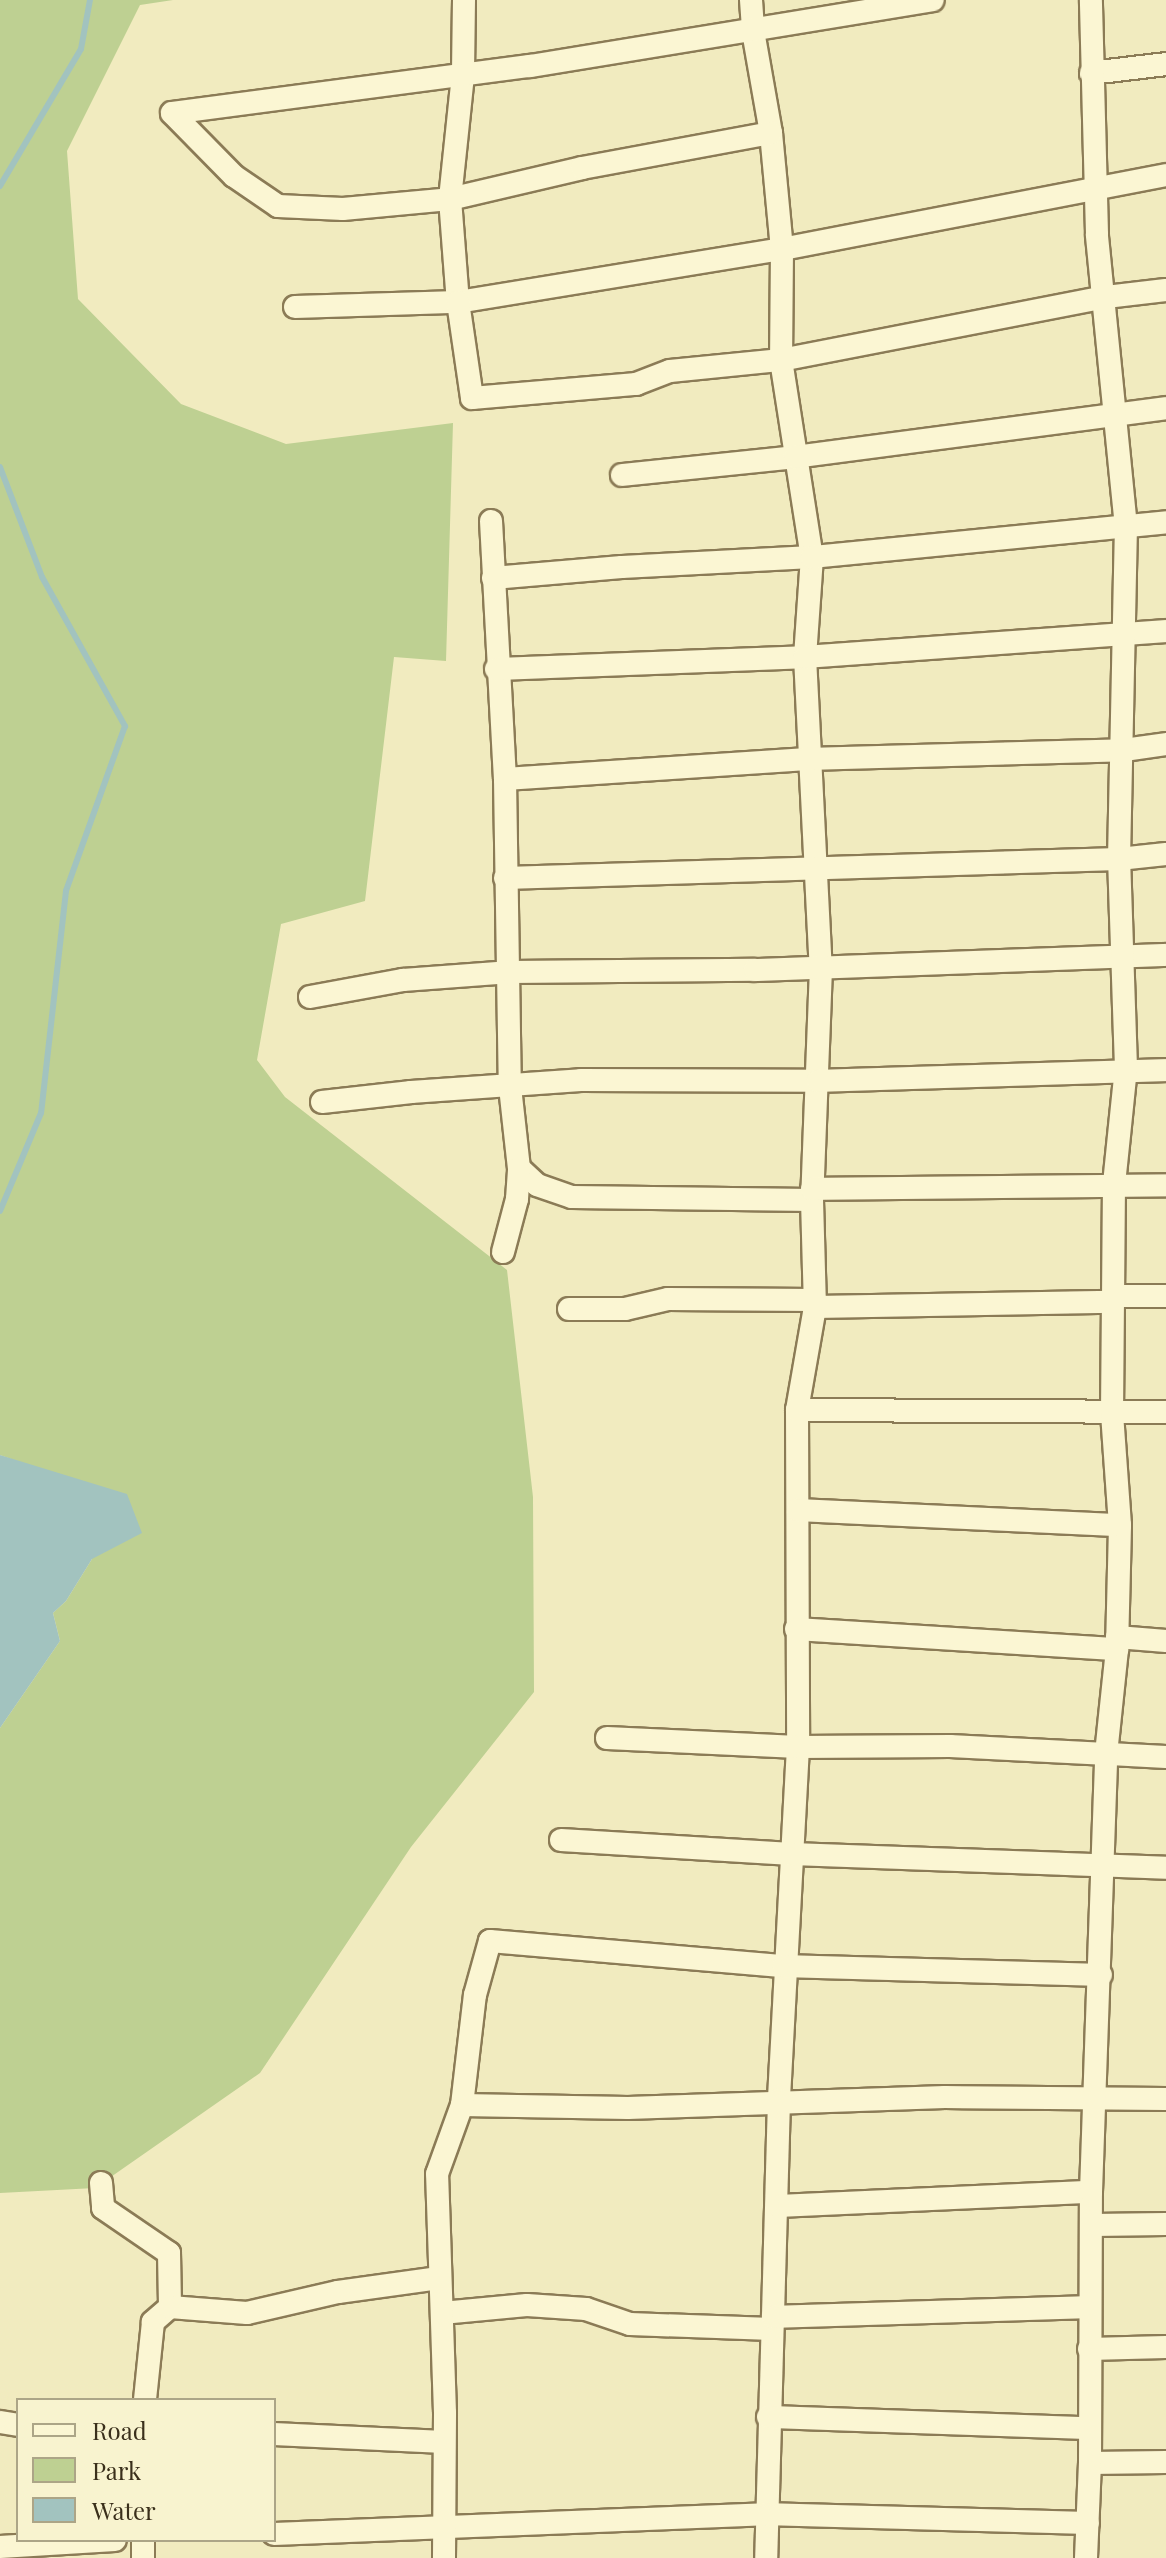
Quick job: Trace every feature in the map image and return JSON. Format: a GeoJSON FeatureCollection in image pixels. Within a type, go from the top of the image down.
{"type":"FeatureCollection","features":[{"type":"Feature","properties":{"kind":"street"},"geometry":{"type":"LineString","coordinates":[[464,0],[463,75],[450,199],[458,302],[472,398],[636,384],[670,371],[781,360],[1106,297],[1166,290]]}},
{"type":"Feature","properties":{"kind":"street"},"geometry":{"type":"LineString","coordinates":[[751,0],[753,31],[771,133],[782,249],[781,360],[812,557],[805,657],[807,759],[821,968],[812,1194],[815,1304],[797,1410],[798,1747],[784,1966],[766,2558]]}},
{"type":"Feature","properties":{"kind":"street"},"geometry":{"type":"LineString","coordinates":[[771,133],[570,170],[450,199],[343,209],[278,206],[234,176],[172,113],[463,75],[933,0]]}},
{"type":"Feature","properties":{"kind":"street"},"geometry":{"type":"LineString","coordinates":[[1086,2558],[1090,2463],[1091,2192],[1101,1975],[1106,1754],[1117,1643],[1120,1525],[1112,1413],[1114,1184],[1126,1068],[1125,957],[1119,859],[1124,750],[1122,637],[1126,527],[1096,189],[1091,0]]}},
{"type":"Feature","properties":{"kind":"street"},"geometry":{"type":"LineString","coordinates":[[1091,73],[1166,64]]}},
{"type":"Feature","properties":{"kind":"street"},"geometry":{"type":"LineString","coordinates":[[295,307],[458,302],[782,249],[1166,175]]}},
{"type":"Feature","properties":{"kind":"street"},"geometry":{"type":"LineString","coordinates":[[622,475],[795,457],[1166,408]]}},
{"type":"Feature","properties":{"kind":"street"},"geometry":{"type":"LineString","coordinates":[[491,521],[496,669],[505,779],[505,878],[511,972],[510,1087],[519,1168],[517,1199],[503,1252]]}},
{"type":"Feature","properties":{"kind":"street"},"geometry":{"type":"LineString","coordinates":[[493,578],[622,567],[812,557],[1166,522]]}},
{"type":"Feature","properties":{"kind":"street"},"geometry":{"type":"LineString","coordinates":[[496,669],[805,657],[1122,637],[1166,631]]}},
{"type":"Feature","properties":{"kind":"street"},"geometry":{"type":"LineString","coordinates":[[505,779],[807,759],[1124,750],[1166,744]]}},
{"type":"Feature","properties":{"kind":"street"},"geometry":{"type":"LineString","coordinates":[[505,878],[1119,859],[1166,854]]}},
{"type":"Feature","properties":{"kind":"street"},"geometry":{"type":"LineString","coordinates":[[310,997],[403,980],[511,972],[821,968],[1166,955]]}},
{"type":"Feature","properties":{"kind":"street"},"geometry":{"type":"LineString","coordinates":[[322,1102],[411,1092],[581,1080],[818,1081],[1126,1068],[1166,1070]]}},
{"type":"Feature","properties":{"kind":"street"},"geometry":{"type":"LineString","coordinates":[[519,1168],[537,1185],[572,1197],[1166,1185]]}},
{"type":"Feature","properties":{"kind":"street"},"geometry":{"type":"LineString","coordinates":[[569,1309],[625,1309],[668,1299],[815,1304],[1166,1296]]}},
{"type":"Feature","properties":{"kind":"street"},"geometry":{"type":"LineString","coordinates":[[797,1410],[1166,1412]]}},
{"type":"Feature","properties":{"kind":"street"},"geometry":{"type":"LineString","coordinates":[[798,1510],[1120,1525]]}},
{"type":"Feature","properties":{"kind":"street"},"geometry":{"type":"LineString","coordinates":[[796,1629],[1117,1643],[1166,1641]]}},
{"type":"Feature","properties":{"kind":"street"},"geometry":{"type":"LineString","coordinates":[[607,1738],[798,1747],[950,1746],[1166,1757]]}},
{"type":"Feature","properties":{"kind":"street"},"geometry":{"type":"LineString","coordinates":[[561,1840],[792,1854],[1166,1868]]}},
{"type":"Feature","properties":{"kind":"street"},"geometry":{"type":"LineString","coordinates":[[444,2558],[442,2313],[437,2174],[462,2105],[475,1995],[490,1941],[784,1966],[1101,1975]]}},
{"type":"Feature","properties":{"kind":"street"},"geometry":{"type":"LineString","coordinates":[[462,2105],[628,2108],[779,2100],[1095,2096],[1166,2099]]}},
{"type":"Feature","properties":{"kind":"street"},"geometry":{"type":"LineString","coordinates":[[101,2183],[103,2208],[169,2253],[170,2307]]}},
{"type":"Feature","properties":{"kind":"street"},"geometry":{"type":"LineString","coordinates":[[778,2206],[1091,2192]]}},
{"type":"Feature","properties":{"kind":"street"},"geometry":{"type":"LineString","coordinates":[[1093,2225],[1166,2224]]}},
{"type":"Feature","properties":{"kind":"street"},"geometry":{"type":"LineString","coordinates":[[145,2398],[153,2322],[170,2307],[247,2313],[338,2292],[439,2278]]}},
{"type":"Feature","properties":{"kind":"street"},"geometry":{"type":"LineString","coordinates":[[442,2313],[527,2305],[586,2309],[630,2324],[773,2323],[1089,2307]]}},
{"type":"Feature","properties":{"kind":"street"},"geometry":{"type":"LineString","coordinates":[[1089,2349],[1166,2347]]}},
{"type":"Feature","properties":{"kind":"street"},"geometry":{"type":"LineString","coordinates":[[768,2417],[1090,2428]]}},
{"type":"Feature","properties":{"kind":"street"},"geometry":{"type":"LineString","coordinates":[[276,2434],[444,2442]]}},
{"type":"Feature","properties":{"kind":"street"},"geometry":{"type":"LineString","coordinates":[[1090,2463],[1166,2462]]}},
{"type":"Feature","properties":{"kind":"street"},"geometry":{"type":"LineString","coordinates":[[276,2534],[765,2514],[1088,2523]]}},
{"type":"Feature","properties":{"kind":"street"},"geometry":{"type":"LineString","coordinates":[[0,2547],[82,2542]]}},
{"type":"Feature","properties":{"kind":"green space"},"geometry":{"type":"Polygon","coordinates":[[[0,0],[173,0],[140,5],[67,151],[78,299],[181,404],[286,444],[453,423],[446,661],[394,657],[365,901],[281,924],[257,1060],[285,1097],[507,1270],[533,1497],[534,1692],[411,1847],[260,2073],[95,2188],[0,2193],[0,1728],[60,1641],[53,1613],[66,1601],[92,1559],[39,1469],[0,1455],[0,0]]]}},
{"type":"Feature","properties":{"kind":"water"},"geometry":{"type":"Polygon","coordinates":[[[0,1455],[127,1494],[142,1533],[92,1559],[66,1601],[53,1613],[60,1641],[0,1728],[0,1455]]]}},
{"type":"Feature","properties":{"kind":"waterway"},"geometry":{"type":"LineString","coordinates":[[0,186],[81,49],[90,0]]}},
{"type":"Feature","properties":{"kind":"waterway"},"geometry":{"type":"LineString","coordinates":[[0,467],[42,577],[125,726],[66,891],[41,1113],[0,1211]]}}]}
